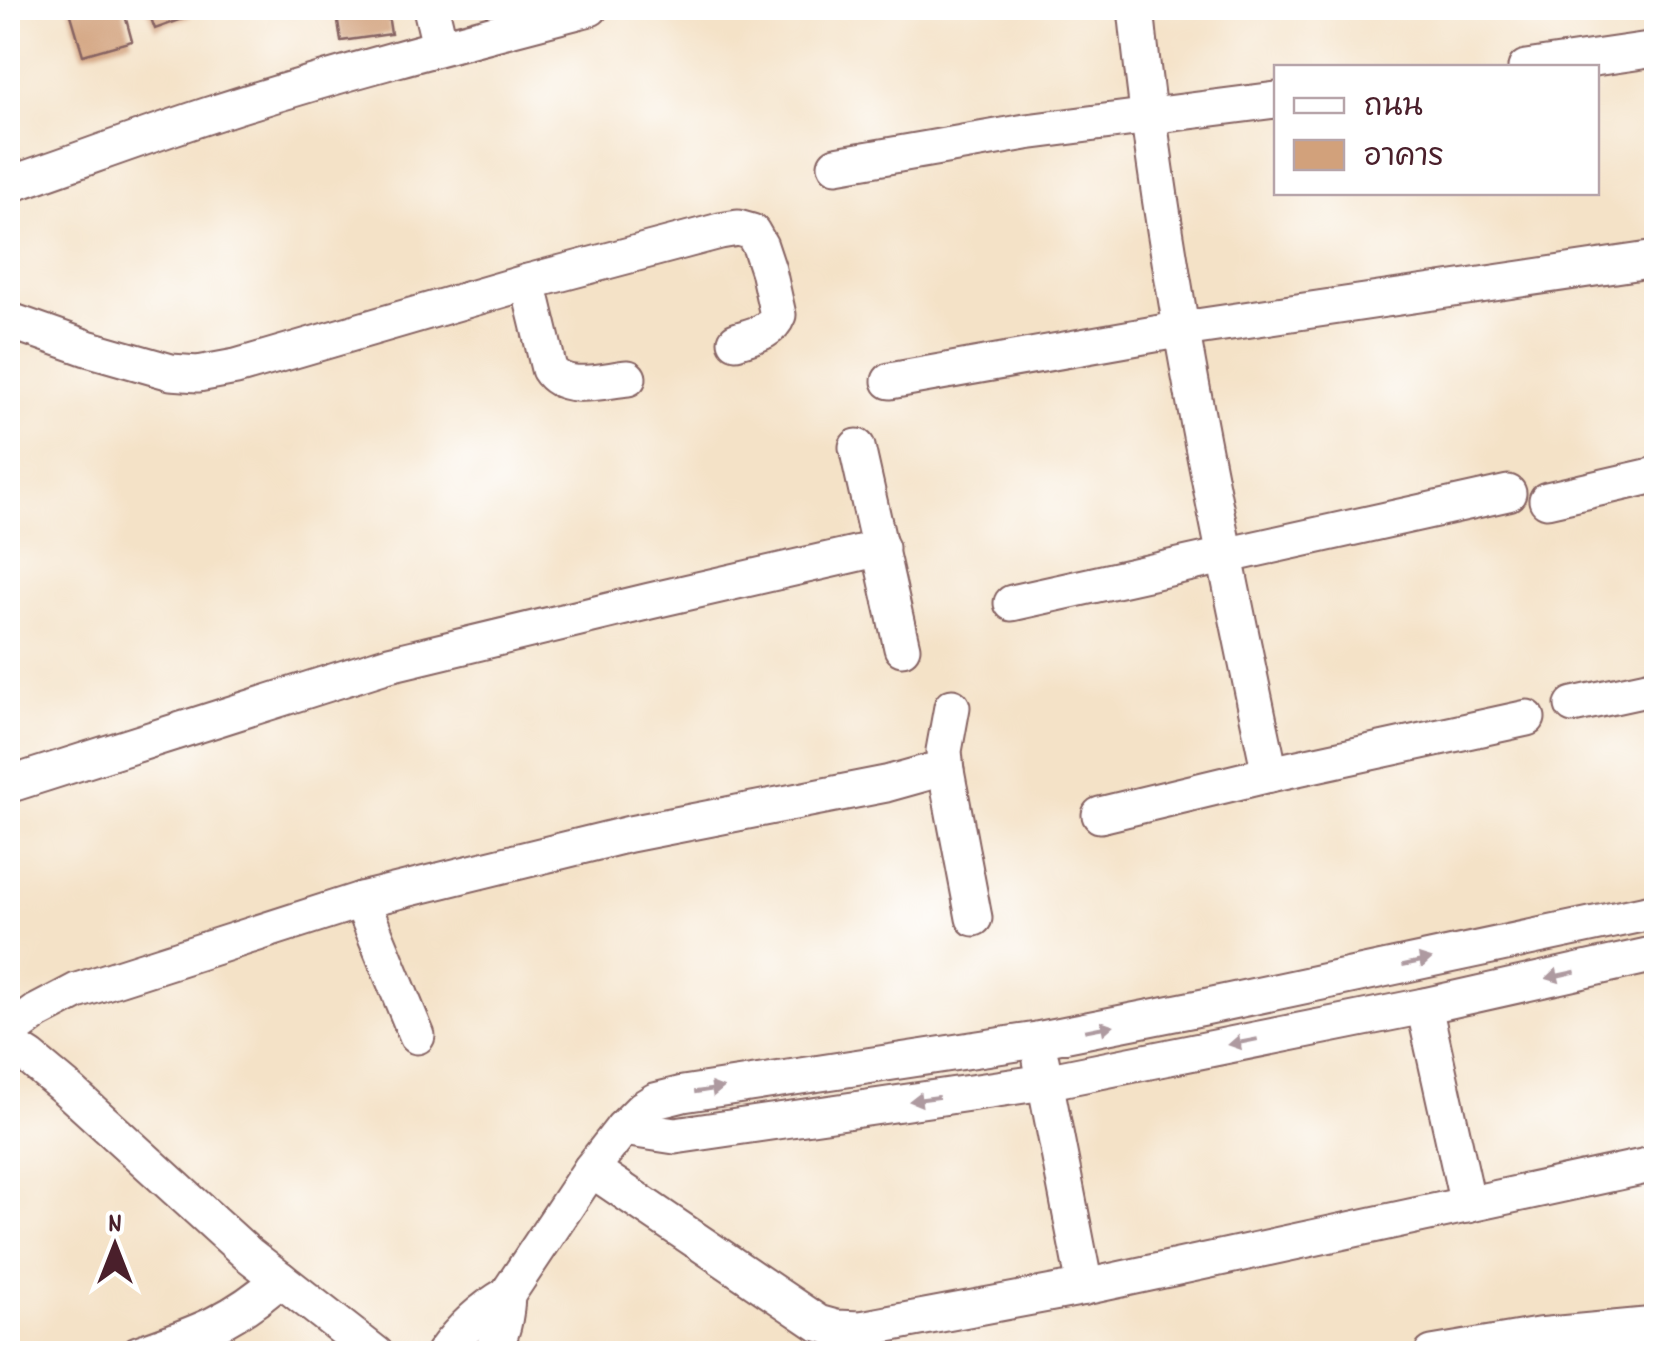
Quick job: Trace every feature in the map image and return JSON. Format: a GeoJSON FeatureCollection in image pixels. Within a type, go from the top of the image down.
{"type":"FeatureCollection","features":[{"type":"Feature","properties":{"kind":"street"},"geometry":{"type":"LineString","coordinates":[[431,8],[440,46]]}},
{"type":"Feature","properties":{"kind":"street"},"geometry":{"type":"LineString","coordinates":[[8,185],[208,116],[440,46],[590,8]]}},
{"type":"Feature","properties":{"kind":"street"},"geometry":{"type":"LineString","coordinates":[[1136,8],[1147,116],[1183,329],[1270,774]]}},
{"type":"Feature","properties":{"kind":"street"},"geometry":{"type":"LineString","coordinates":[[1546,65],[1656,48]]}},
{"type":"Feature","properties":{"kind":"street"},"geometry":{"type":"LineString","coordinates":[[836,166],[1026,132],[1274,100]]}},
{"type":"Feature","properties":{"kind":"street"},"geometry":{"type":"LineString","coordinates":[[8,320],[142,366],[198,374],[255,362],[528,282],[738,228],[752,232],[760,246],[778,315],[767,331],[736,341]]}},
{"type":"Feature","properties":{"kind":"street"},"geometry":{"type":"LineString","coordinates":[[890,381],[1183,329],[1656,260]]}},
{"type":"Feature","properties":{"kind":"street"},"geometry":{"type":"LineString","coordinates":[[528,282],[554,378],[564,382],[628,378]]}},
{"type":"Feature","properties":{"kind":"street"},"geometry":{"type":"LineString","coordinates":[[858,447],[902,648]]}},
{"type":"Feature","properties":{"kind":"street"},"geometry":{"type":"LineString","coordinates":[[1548,500],[1656,475]]}},
{"type":"Feature","properties":{"kind":"street"},"geometry":{"type":"LineString","coordinates":[[1012,604],[1508,493]]}},
{"type":"Feature","properties":{"kind":"street"},"geometry":{"type":"LineString","coordinates":[[8,785],[389,664],[882,548]]}},
{"type":"Feature","properties":{"kind":"street"},"geometry":{"type":"LineString","coordinates":[[1574,705],[1656,687]]}},
{"type":"Feature","properties":{"kind":"street"},"geometry":{"type":"LineString","coordinates":[[952,708],[944,752],[974,918]]}},
{"type":"Feature","properties":{"kind":"street"},"geometry":{"type":"LineString","coordinates":[[1100,815],[1527,718]]}},
{"type":"Feature","properties":{"kind":"street"},"geometry":{"type":"LineString","coordinates":[[8,1033],[37,1012],[77,992],[361,900],[647,830],[946,771]]}},
{"type":"Feature","properties":{"kind":"street"},"geometry":{"type":"LineString","coordinates":[[361,900],[417,1036]]}},
{"type":"Feature","properties":{"kind":"street"},"geometry":{"type":"LineString","coordinates":[[444,1354],[472,1319],[507,1295],[622,1128],[656,1101],[1037,1040],[1656,910]]}},
{"type":"Feature","properties":{"kind":"street"},"geometry":{"type":"LineString","coordinates":[[622,1128],[675,1136],[1044,1082],[1424,1006],[1656,954]]}},
{"type":"Feature","properties":{"kind":"street"},"geometry":{"type":"LineString","coordinates":[[1424,1006],[1468,1205]]}},
{"type":"Feature","properties":{"kind":"street"},"geometry":{"type":"LineString","coordinates":[[1037,1040],[1085,1287]]}},
{"type":"Feature","properties":{"kind":"street"},"geometry":{"type":"LineString","coordinates":[[8,1044],[67,1089],[248,1254],[376,1354]]}},
{"type":"Feature","properties":{"kind":"street"},"geometry":{"type":"LineString","coordinates":[[591,1169],[818,1323],[861,1329],[1085,1287],[1656,1164]]}},
{"type":"Feature","properties":{"kind":"street"},"geometry":{"type":"LineString","coordinates":[[138,1354],[224,1322],[254,1303],[280,1279]]}},
{"type":"Feature","properties":{"kind":"street"},"geometry":{"type":"LineString","coordinates":[[490,1354],[506,1320],[507,1295]]}},
{"type":"Feature","properties":{"kind":"street"},"geometry":{"type":"LineString","coordinates":[[1432,1354],[1538,1336],[1656,1326]]}},
{"type":"Feature","properties":{"kind":"building"},"geometry":{"type":"Polygon","coordinates":[[[69,8],[123,8],[132,41],[83,55],[69,8]]]}},
{"type":"Feature","properties":{"kind":"building"},"geometry":{"type":"Polygon","coordinates":[[[147,8],[188,8],[191,16],[155,29],[147,8]]]}},
{"type":"Feature","properties":{"kind":"building"},"geometry":{"type":"Polygon","coordinates":[[[336,8],[387,8],[391,34],[341,41],[336,8]]]}}]}
